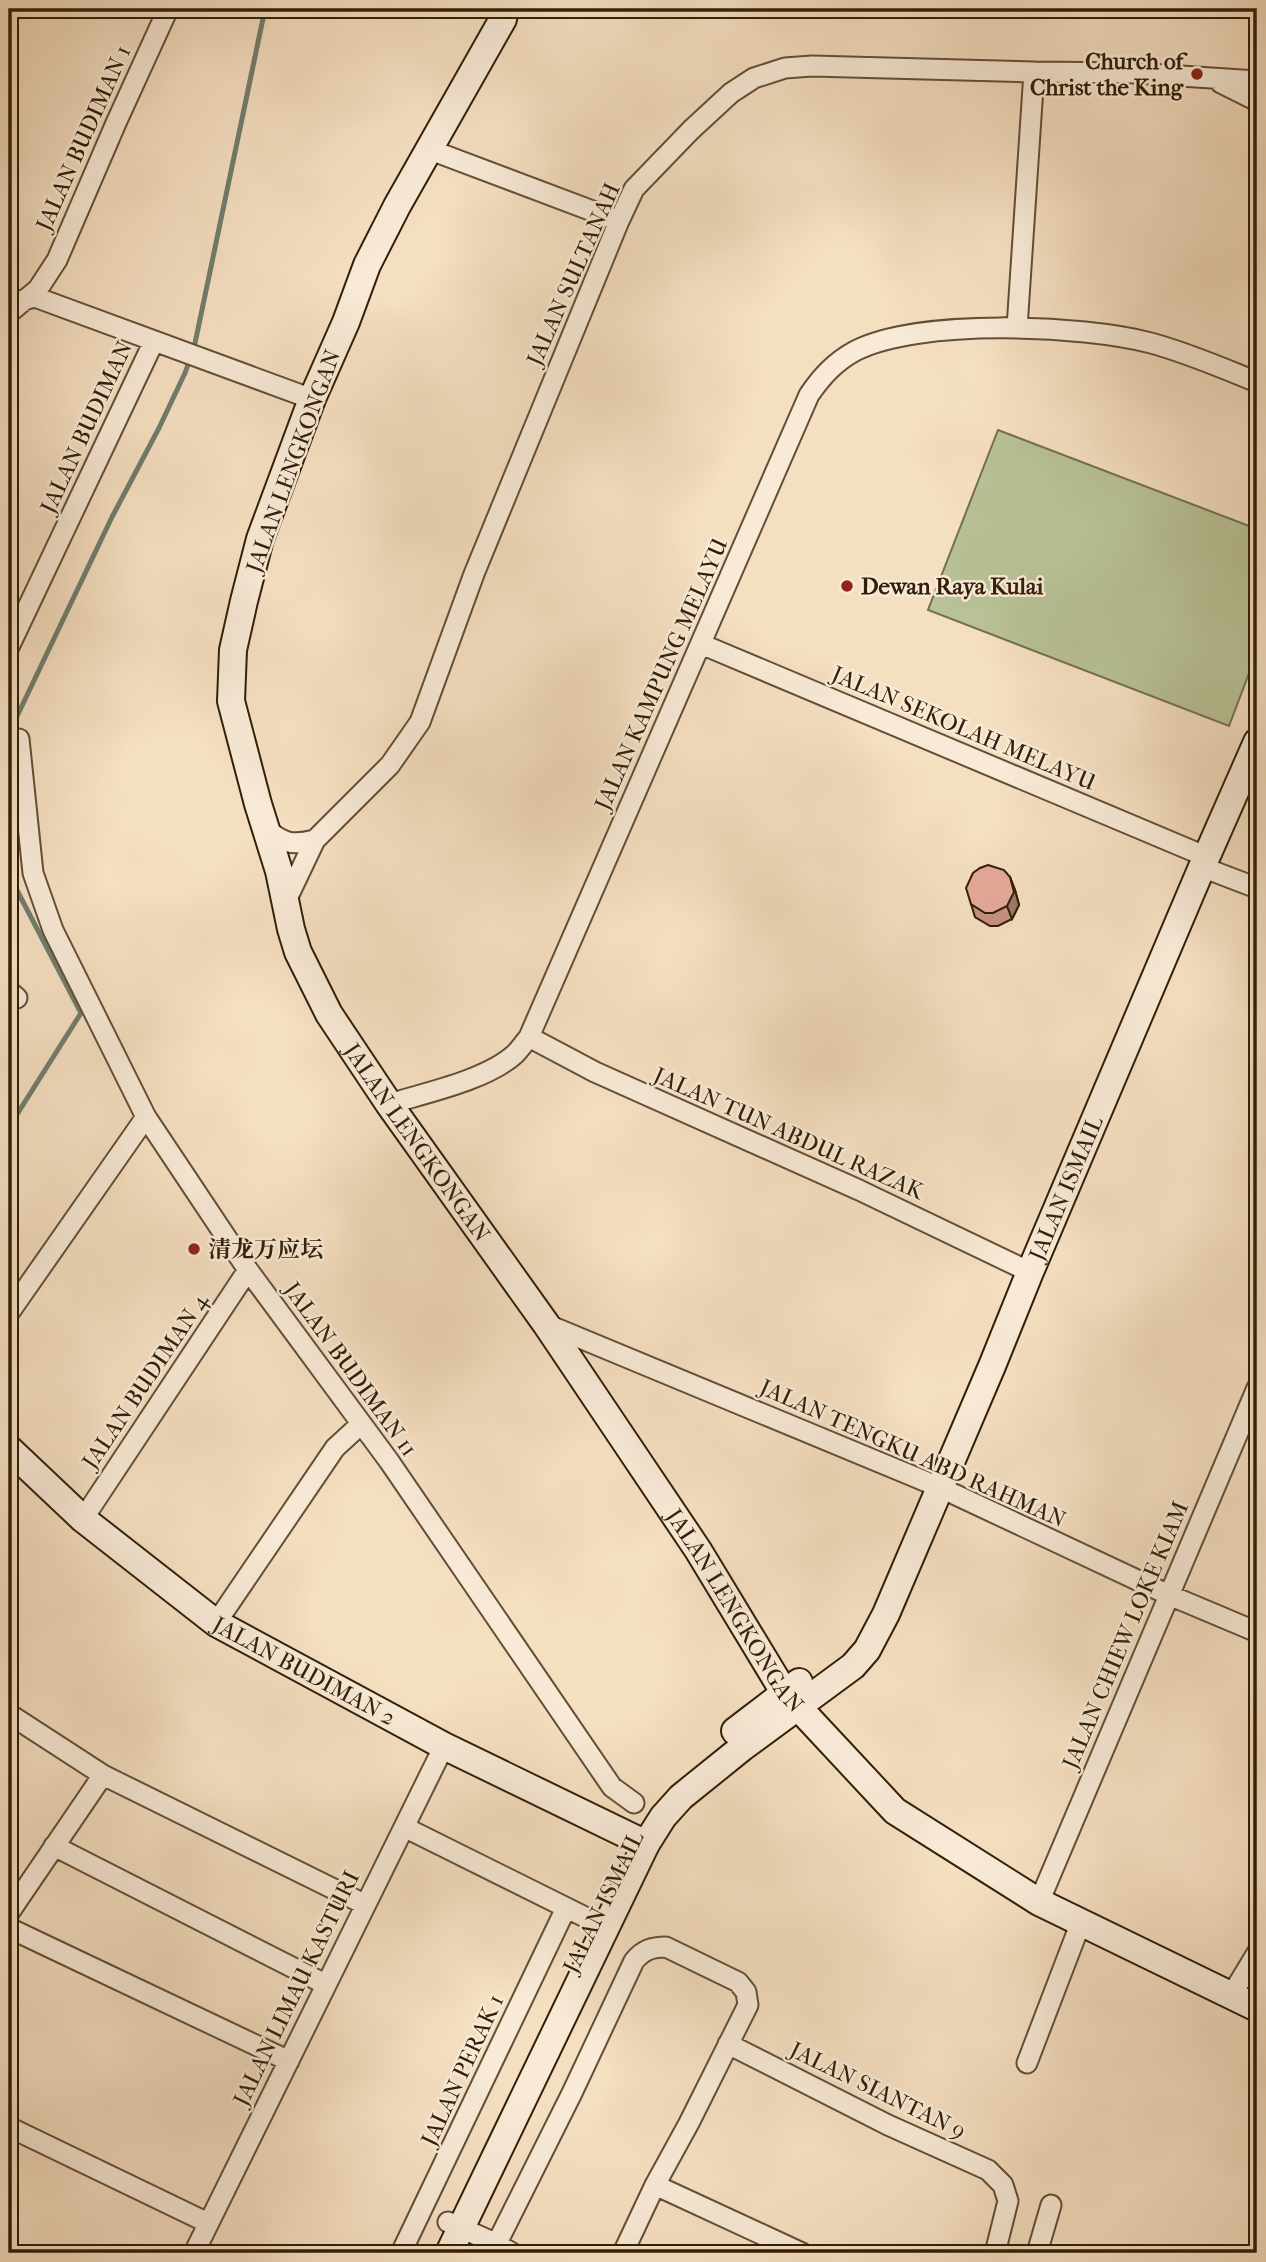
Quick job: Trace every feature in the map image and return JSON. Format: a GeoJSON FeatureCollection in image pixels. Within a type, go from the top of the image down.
{"type":"FeatureCollection","features":[{"type":"Feature","properties":{"kind":"street","name":"JALAN BUDIMAN 1"},"geometry":{"type":"LineString","coordinates":[[16,306],[38,289],[57,260],[168,9]]}},
{"type":"Feature","properties":{"kind":"street","name":"JALAN LENGKONGAN"},"geometry":{"type":"LineString","coordinates":[[505,9],[503,19],[428,149],[367,265],[346,322],[312,398],[260,539],[233,650],[231,702],[279,871],[298,952],[330,1014],[388,1104],[546,1324],[698,1550],[791,1699],[895,1811],[1039,1902],[1257,2008]]}},
{"type":"Feature","properties":{"kind":"street","name":"JALAN SULTANAH"},"geometry":{"type":"LineString","coordinates":[[285,903],[315,841],[390,765],[420,722],[474,574],[634,189],[731,93],[754,78],[785,68],[813,66],[1135,73],[1257,81]]}},
{"type":"Feature","properties":{"kind":"street"},"geometry":{"type":"LineString","coordinates":[[1017,328],[1034,72]]}},
{"type":"Feature","properties":{"kind":"street"},"geometry":{"type":"LineString","coordinates":[[1213,79],[1257,101]]}},
{"type":"Feature","properties":{"kind":"street"},"geometry":{"type":"LineString","coordinates":[[428,149],[619,221]]}},
{"type":"Feature","properties":{"kind":"street"},"geometry":{"type":"LineString","coordinates":[[16,306],[35,296],[312,398]]}},
{"type":"Feature","properties":{"kind":"street","name":"JALAN KAMPUNG MELAYU"},"geometry":{"type":"LineString","coordinates":[[388,1104],[484,1072],[513,1055],[529,1037],[809,395],[826,371],[856,351],[888,339],[927,331],[1017,328],[1105,334],[1150,343],[1207,361],[1257,382]]}},
{"type":"Feature","properties":{"kind":"street","name":"JALAN BUDIMAN"},"geometry":{"type":"LineString","coordinates":[[9,647],[154,341]]}},
{"type":"Feature","properties":{"kind":"street","name":"JALAN SEKOLAH MELAYU"},"geometry":{"type":"LineString","coordinates":[[701,644],[1204,862],[1257,888]]}},
{"type":"Feature","properties":{"kind":"street","name":"JALAN BUDIMAN 11"},"geometry":{"type":"LineString","coordinates":[[19,738],[33,873],[53,930],[146,1117],[248,1270],[389,1461],[611,1787],[634,1803]]}},
{"type":"Feature","properties":{"kind":"street","name":"JALAN ISMAIL"},"geometry":{"type":"LineString","coordinates":[[433,2253],[455,2225],[640,1841],[647,1814],[685,1774],[730,1734],[791,1699],[827,1663],[875,1635],[1257,742]]}},
{"type":"Feature","properties":{"kind":"street"},"geometry":{"type":"LineString","coordinates":[[265,828],[286,842],[299,844],[315,841]]}},
{"type":"Feature","properties":{"kind":"street","name":"JALAN TUN ABDUL RAZAK"},"geometry":{"type":"LineString","coordinates":[[529,1037],[596,1072],[859,1190],[1030,1272]]}},
{"type":"Feature","properties":{"kind":"street"},"geometry":{"type":"LineString","coordinates":[[9,1314],[146,1117]]}},
{"type":"Feature","properties":{"kind":"street","name":"JALAN BUDIMAN 4"},"geometry":{"type":"LineString","coordinates":[[83,1519],[248,1270]]}},
{"type":"Feature","properties":{"kind":"street","name":"JALAN TENGKU ABD RAHMAN"},"geometry":{"type":"LineString","coordinates":[[546,1324],[939,1487],[1169,1595],[1257,1632]]}},
{"type":"Feature","properties":{"kind":"street","name":"JALAN CHIEW LOKE KIAM"},"geometry":{"type":"LineString","coordinates":[[1039,1902],[1257,1388]]}},
{"type":"Feature","properties":{"kind":"street"},"geometry":{"type":"LineString","coordinates":[[216,1623],[335,1448],[360,1425]]}},
{"type":"Feature","properties":{"kind":"street","name":"JALAN BUDIMAN 2"},"geometry":{"type":"LineString","coordinates":[[9,1450],[83,1519],[216,1623],[444,1746],[640,1841]]}},
{"type":"Feature","properties":{"kind":"street"},"geometry":{"type":"LineString","coordinates":[[9,1714],[103,1775],[364,1904]]}},
{"type":"Feature","properties":{"kind":"street","name":"JALAN LIMAU KASTURI"},"geometry":{"type":"LineString","coordinates":[[194,2253],[444,1746]]}},
{"type":"Feature","properties":{"kind":"street"},"geometry":{"type":"LineString","coordinates":[[9,1913],[103,1775]]}},
{"type":"Feature","properties":{"kind":"street"},"geometry":{"type":"LineString","coordinates":[[404,1827],[593,1921]]}},
{"type":"Feature","properties":{"kind":"street","name":"JALAN ISMAIL"},"geometry":{"type":"LineString","coordinates":[[449,2253],[455,2225],[593,1921],[640,1841]]}},
{"type":"Feature","properties":{"kind":"street"},"geometry":{"type":"LineString","coordinates":[[54,1846],[325,1984]]}},
{"type":"Feature","properties":{"kind":"street","name":"JALAN PERAK 1"},"geometry":{"type":"LineString","coordinates":[[401,2253],[566,1908]]}},
{"type":"Feature","properties":{"kind":"street"},"geometry":{"type":"LineString","coordinates":[[1027,2063],[1081,1922]]}},
{"type":"Feature","properties":{"kind":"street"},"geometry":{"type":"LineString","coordinates":[[9,1928],[289,2061]]}},
{"type":"Feature","properties":{"kind":"street"},"geometry":{"type":"LineString","coordinates":[[455,2225],[500,2250],[634,1961],[642,1952],[655,1947],[666,1947],[738,1982],[746,1992],[748,2005],[623,2253]]}},
{"type":"Feature","properties":{"kind":"street"},"geometry":{"type":"LineString","coordinates":[[1231,1996],[1257,1953]]}},
{"type":"Feature","properties":{"kind":"street","name":"JALAN SIANTAN 9"},"geometry":{"type":"LineString","coordinates":[[728,2044],[888,2125],[988,2170],[1003,2185],[1008,2201],[995,2253]]}},
{"type":"Feature","properties":{"kind":"street"},"geometry":{"type":"LineString","coordinates":[[9,2127],[208,2222]]}},
{"type":"Feature","properties":{"kind":"street"},"geometry":{"type":"LineString","coordinates":[[655,2185],[802,2253]]}},
{"type":"Feature","properties":{"kind":"street"},"geometry":{"type":"LineString","coordinates":[[1037,2253],[1051,2205]]}},
{"type":"Feature","properties":{"kind":"green space"},"geometry":{"type":"Polygon","coordinates":[[[998,430],[1257,529],[1257,652],[1229,726],[928,610],[998,430]]]}},
{"type":"Feature","properties":{"kind":"building"},"geometry":{"type":"Polygon","coordinates":[[[988,865],[1004,870],[1010,877],[1014,892],[1007,906],[993,913],[985,913],[971,904],[966,888],[973,873],[988,865]]]}},
{"type":"Feature","properties":{"kind":"waterway"},"geometry":{"type":"LineString","coordinates":[[9,733],[112,517],[159,428],[194,348],[265,9]]}},
{"type":"Feature","properties":{"kind":"waterway"},"geometry":{"type":"LineString","coordinates":[[9,875],[81,1013],[9,1127]]}},
{"type":"Feature","properties":{"kind":"place","name":"Church of Christ the King"},"geometry":{"type":"Point","coordinates":[1197,74]}},
{"type":"Feature","properties":{"kind":"place","name":"Dewan Raya Kulai"},"geometry":{"type":"Point","coordinates":[847,586]}},
{"type":"Feature","properties":{"kind":"place","name":"清龙万应坛"},"geometry":{"type":"Point","coordinates":[194,1249]}}]}
